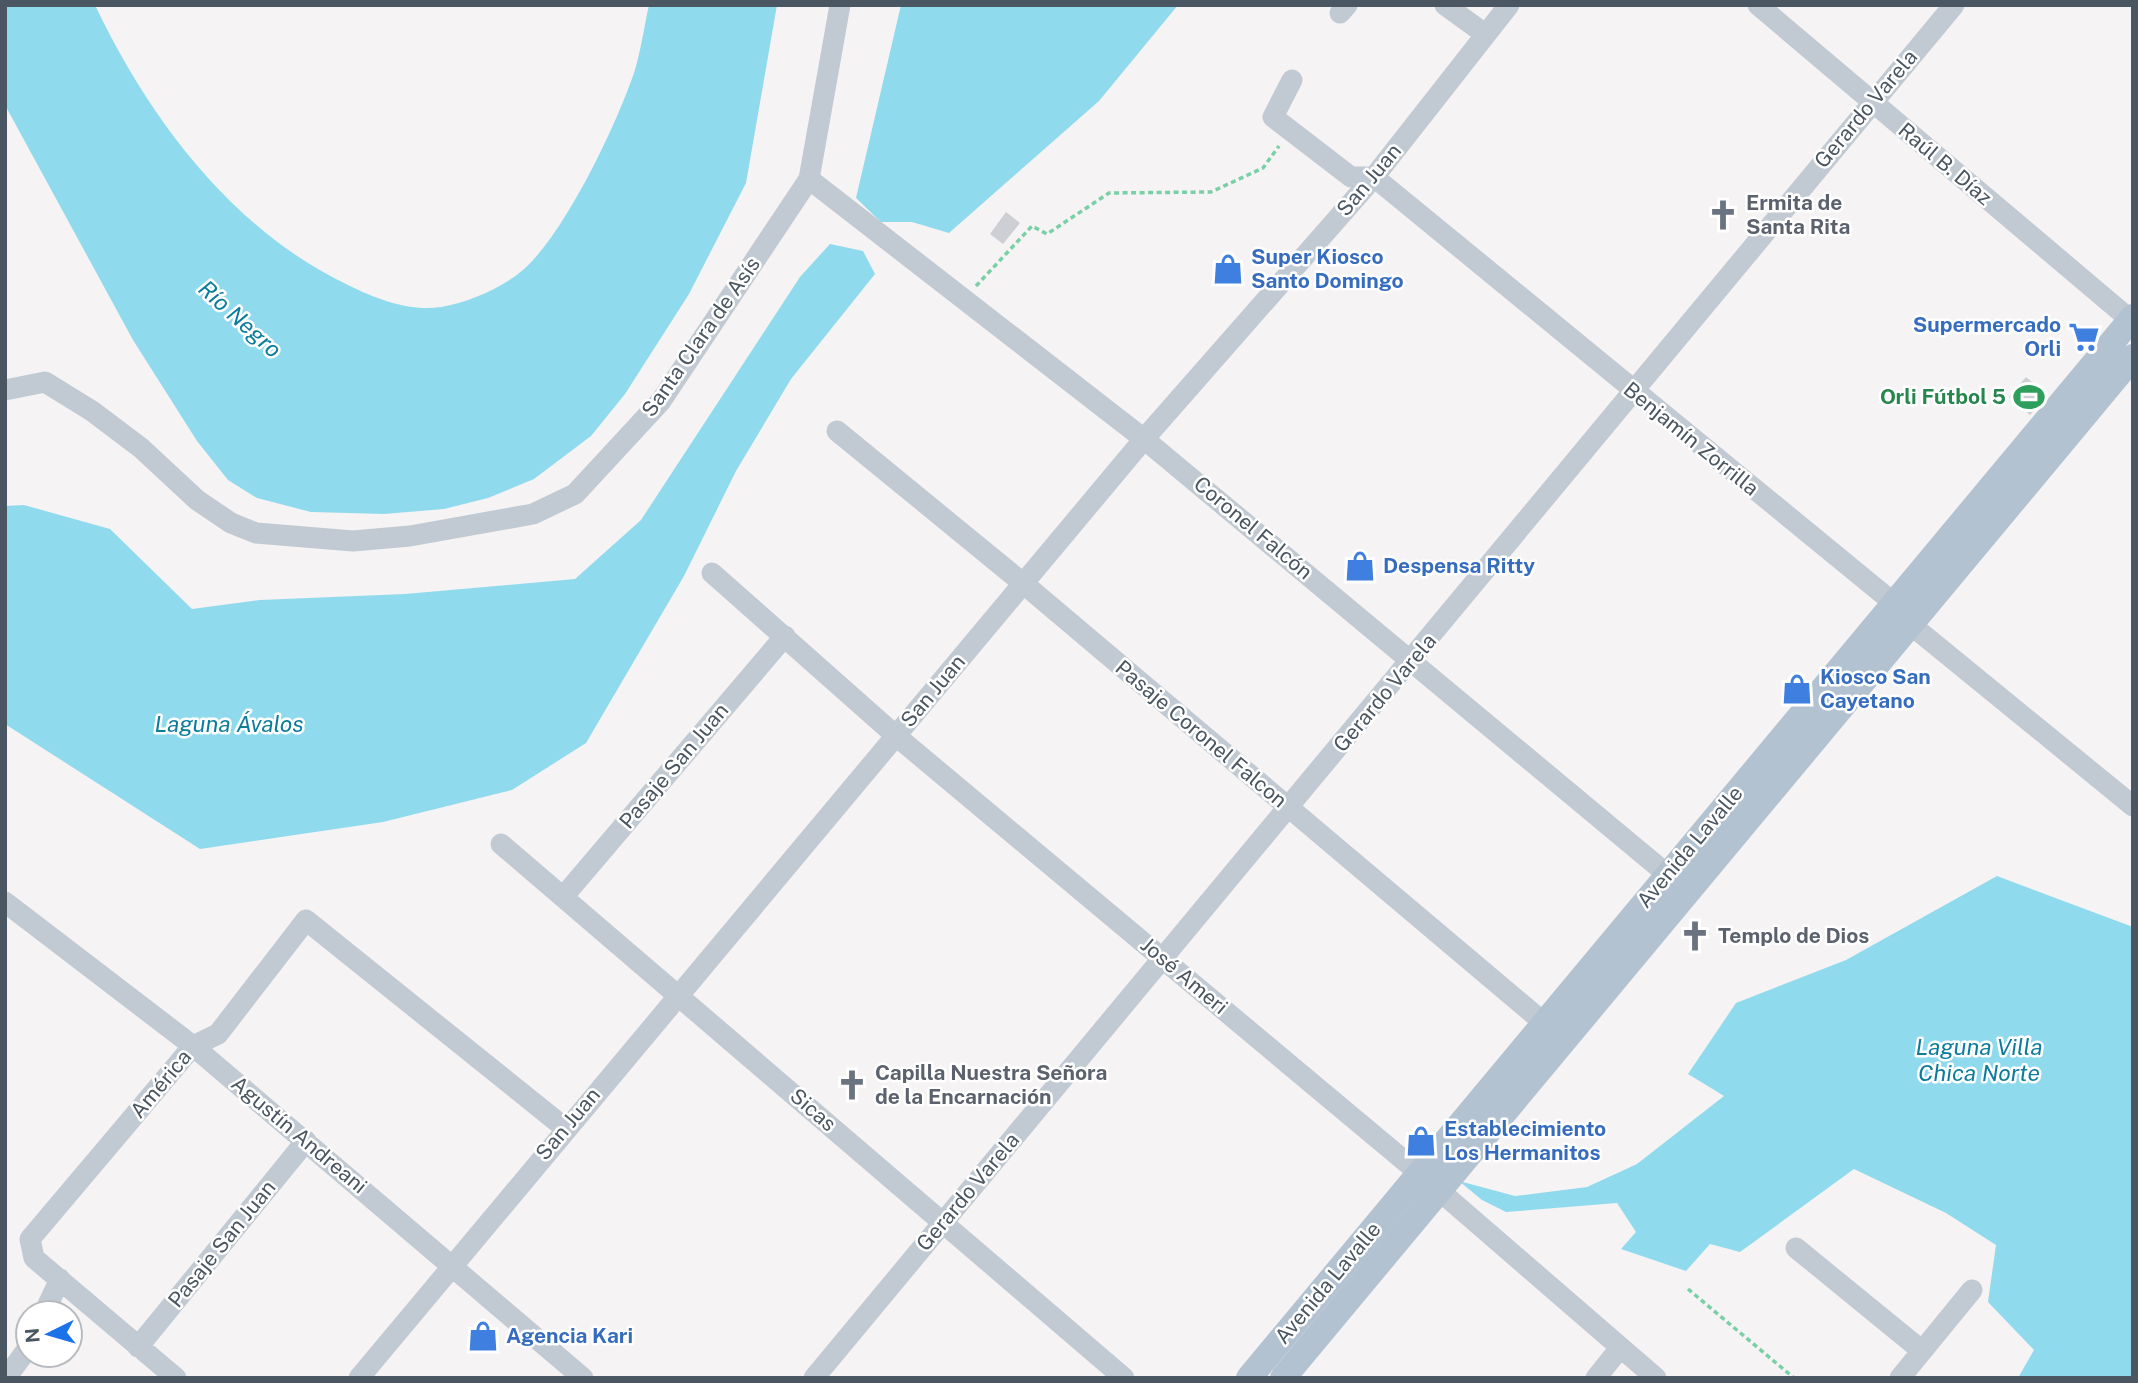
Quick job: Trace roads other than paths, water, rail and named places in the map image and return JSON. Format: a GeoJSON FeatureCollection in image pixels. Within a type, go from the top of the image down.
{"type":"FeatureCollection","features":[{"type":"Feature","properties":{"kind":"main road","name":"Avenida Lavalle"},"geometry":{"type":"LineString","coordinates":[[1902,614],[2132,320]]}},
{"type":"Feature","properties":{"kind":"main road","name":"Avenida Lavalle"},"geometry":{"type":"LineString","coordinates":[[1249,1378],[1419,1173],[1554,1031],[1902,614],[2133,357]]}},
{"type":"Feature","properties":{"kind":"main road","name":"Avenida Lavalle"},"geometry":{"type":"LineString","coordinates":[[1283,1378],[1440,1191],[1554,1031]]}},
{"type":"Feature","properties":{"kind":"street","name":"Santa Clara de Asís"},"geometry":{"type":"LineString","coordinates":[[5,390],[45,382],[92,411],[131,441],[197,500],[231,523],[256,533],[353,541],[410,537],[533,514],[575,495],[661,401],[809,179],[840,5]]}},
{"type":"Feature","properties":{"kind":"street"},"geometry":{"type":"LineString","coordinates":[[1445,5],[1485,34]]}},
{"type":"Feature","properties":{"kind":"street","name":"San Juan"},"geometry":{"type":"LineString","coordinates":[[359,1378],[677,993],[1144,439],[1374,177],[1509,5]]}},
{"type":"Feature","properties":{"kind":"street","name":"Raúl B. Díaz"},"geometry":{"type":"LineString","coordinates":[[1758,5],[2132,320]]}},
{"type":"Feature","properties":{"kind":"street","name":"Gerardo Varela"},"geometry":{"type":"LineString","coordinates":[[814,1378],[1290,808],[1871,101],[1954,5]]}},
{"type":"Feature","properties":{"kind":"street","name":"Benjamín Zorrilla"},"geometry":{"type":"LineString","coordinates":[[1292,80],[1273,117],[1351,177],[1374,177],[2133,806]]}},
{"type":"Feature","properties":{"kind":"street","name":"Coronel Falcón"},"geometry":{"type":"LineString","coordinates":[[809,179],[1144,439],[1677,882]]}},
{"type":"Feature","properties":{"kind":"street","name":"Pasaje Coronel Falcon"},"geometry":{"type":"LineString","coordinates":[[837,431],[1024,584],[1554,1031]]}},
{"type":"Feature","properties":{"kind":"street","name":"José Ameri"},"geometry":{"type":"LineString","coordinates":[[712,573],[895,735],[1419,1173],[1656,1378]]}},
{"type":"Feature","properties":{"kind":"street","name":"Pasaje San Juan"},"geometry":{"type":"LineString","coordinates":[[563,897],[785,636]]}},
{"type":"Feature","properties":{"kind":"street","name":"Sicas"},"geometry":{"type":"LineString","coordinates":[[501,844],[1124,1378]]}},
{"type":"Feature","properties":{"kind":"street","name":"Agustín Andreani"},"geometry":{"type":"LineString","coordinates":[[5,902],[192,1045],[583,1378]]}},
{"type":"Feature","properties":{"kind":"street","name":"América"},"geometry":{"type":"LineString","coordinates":[[60,1279],[34,1258],[30,1239],[192,1045],[218,1034],[306,920],[565,1128]]}},
{"type":"Feature","properties":{"kind":"street","name":"Pasaje San Juan"},"geometry":{"type":"LineString","coordinates":[[138,1347],[306,1141]]}},
{"type":"Feature","properties":{"kind":"street"},"geometry":{"type":"LineString","coordinates":[[1796,1248],[1922,1350]]}},
{"type":"Feature","properties":{"kind":"street"},"geometry":{"type":"LineString","coordinates":[[51,1299],[60,1279],[176,1378]]}},
{"type":"Feature","properties":{"kind":"street"},"geometry":{"type":"LineString","coordinates":[[1900,1378],[1972,1290]]}},
{"type":"Feature","properties":{"kind":"street"},"geometry":{"type":"LineString","coordinates":[[1596,1378],[1620,1348]]}},
{"type":"Feature","properties":{"kind":"water","name":"Río Negro"},"geometry":{"type":"Polygon","coordinates":[[[5,5],[95,5],[117,48],[169,130],[199,168],[232,203],[269,235],[308,263],[350,286],[394,303],[430,308],[463,302],[505,283],[523,270],[556,231],[588,178],[626,95],[636,65],[649,5],[777,5],[746,183],[689,294],[625,394],[591,436],[534,479],[488,498],[444,509],[384,514],[311,512],[257,498],[228,480],[197,441],[133,340],[5,105],[5,5]]]}},
{"type":"Feature","properties":{"kind":"water"},"geometry":{"type":"Polygon","coordinates":[[[901,5],[1178,5],[1099,101],[949,233],[912,222],[881,222],[856,198],[901,5]]]}},
{"type":"Feature","properties":{"kind":"water","name":"Laguna Ávalos"},"geometry":{"type":"Polygon","coordinates":[[[830,244],[863,251],[875,274],[791,379],[736,471],[684,576],[586,743],[512,790],[383,822],[200,849],[5,724],[5,506],[24,505],[110,529],[192,609],[260,600],[405,594],[575,579],[641,520],[800,277],[830,244]]]}},
{"type":"Feature","properties":{"kind":"water","name":"Laguna Villa Chica Norte"},"geometry":{"type":"Polygon","coordinates":[[[1997,876],[2133,927],[2133,1378],[2018,1378],[2034,1350],[1988,1302],[1996,1245],[1946,1213],[1854,1169],[1740,1252],[1710,1244],[1686,1271],[1621,1249],[1636,1232],[1617,1203],[1506,1212],[1482,1200],[1459,1181],[1515,1196],[1587,1187],[1637,1164],[1724,1096],[1688,1074],[1736,1003],[1846,960],[1997,876]]]}},
{"type":"Feature","properties":{"kind":"place","name":"Ermita de Santa Rita"},"geometry":{"type":"Point","coordinates":[1723,215]}},
{"type":"Feature","properties":{"kind":"place","name":"Super Kiosco Santo Domingo"},"geometry":{"type":"Point","coordinates":[1228,269]}},
{"type":"Feature","properties":{"kind":"place","name":"Supermercado Orli"},"geometry":{"type":"Point","coordinates":[2084,337]}},
{"type":"Feature","properties":{"kind":"place","name":"Orli Fútbol 5"},"geometry":{"type":"Point","coordinates":[2029,397]}},
{"type":"Feature","properties":{"kind":"place","name":"Despensa Ritty"},"geometry":{"type":"Point","coordinates":[1360,566]}},
{"type":"Feature","properties":{"kind":"place","name":"Kiosco San Cayetano"},"geometry":{"type":"Point","coordinates":[1797,689]}},
{"type":"Feature","properties":{"kind":"place","name":"Templo de Dios"},"geometry":{"type":"Point","coordinates":[1695,936]}},
{"type":"Feature","properties":{"kind":"place","name":"Capilla Nuestra Señora de la Encarnación"},"geometry":{"type":"Point","coordinates":[852,1085]}},
{"type":"Feature","properties":{"kind":"place","name":"Establecimiento Los Hermanitos"},"geometry":{"type":"Point","coordinates":[1421,1141]}},
{"type":"Feature","properties":{"kind":"place","name":"Agencia Kari"},"geometry":{"type":"Point","coordinates":[483,1336]}}]}
